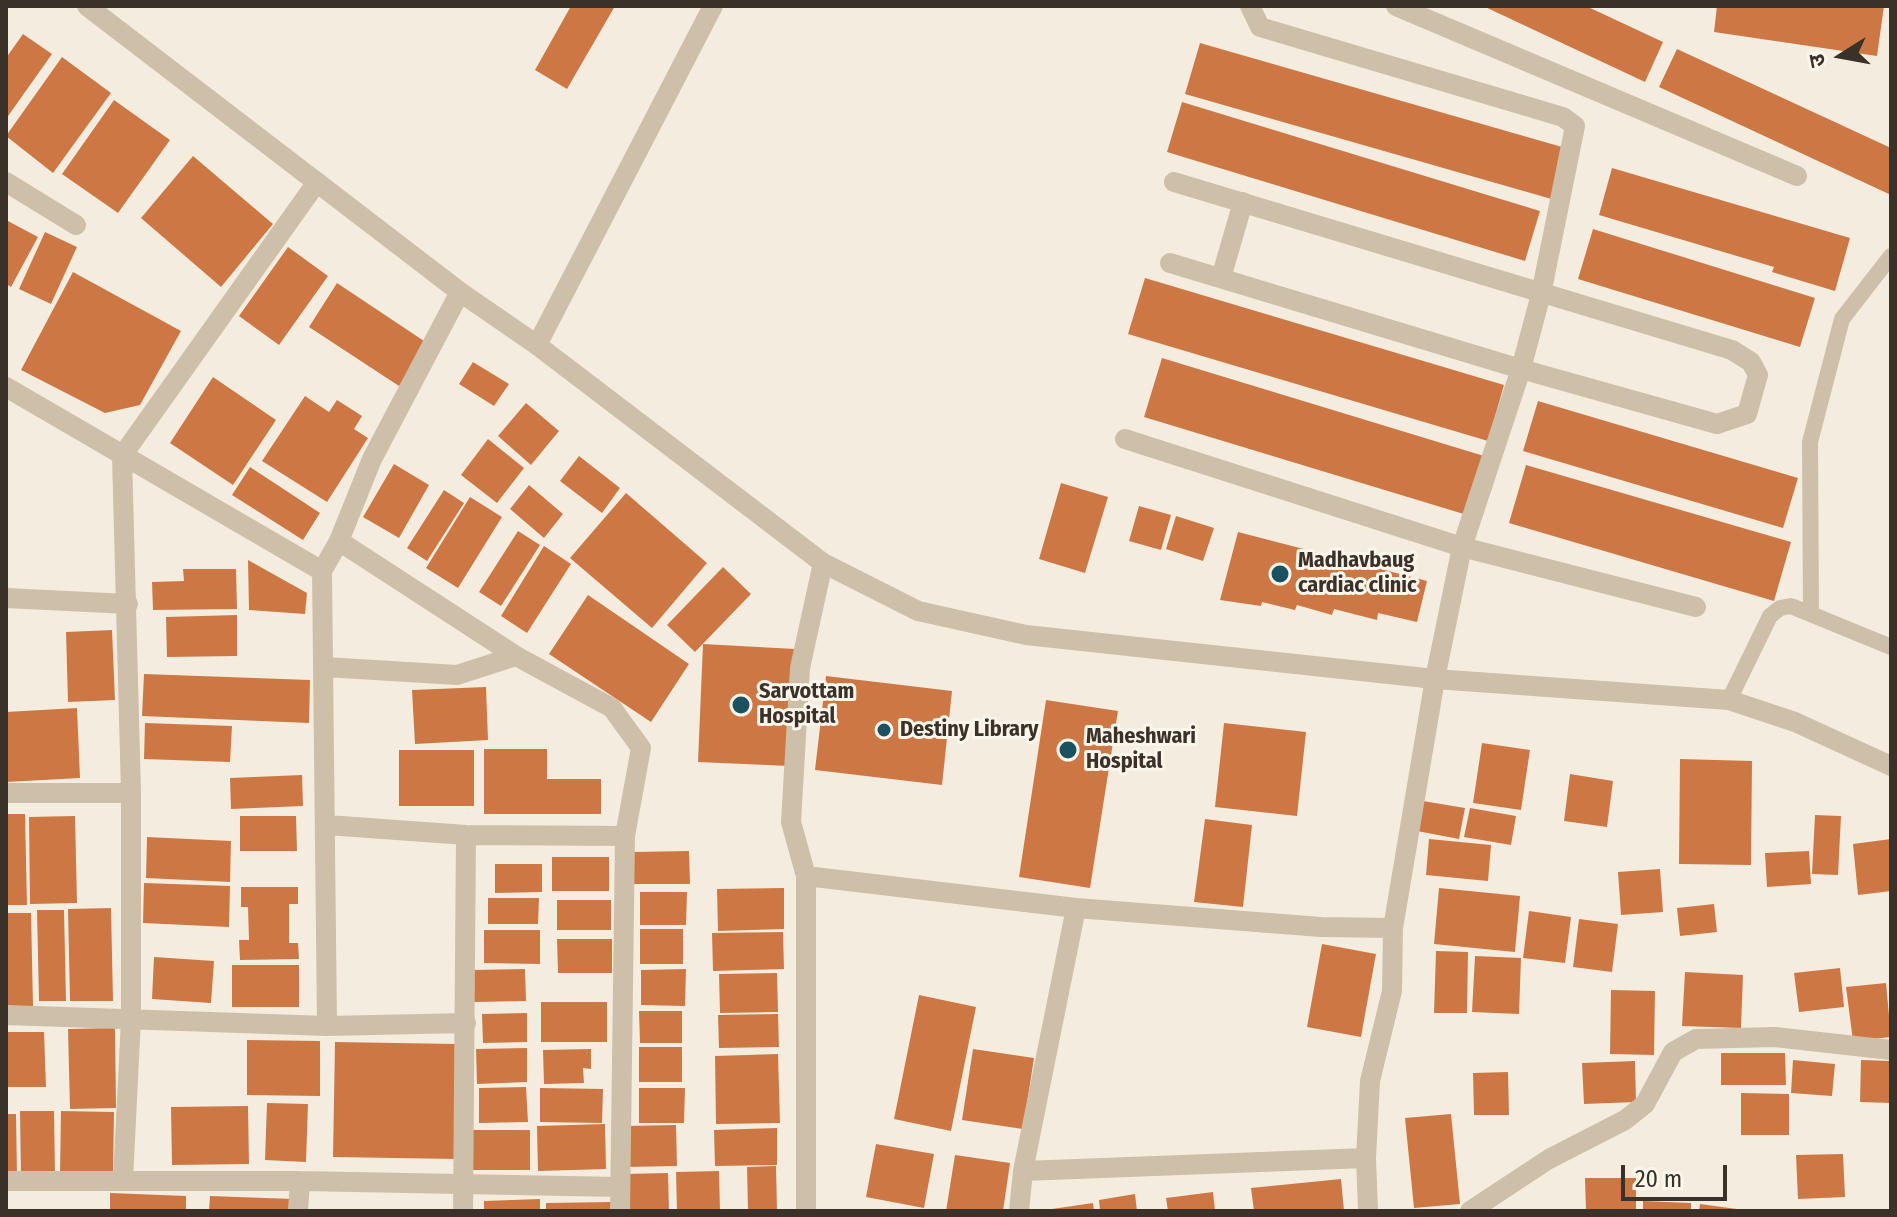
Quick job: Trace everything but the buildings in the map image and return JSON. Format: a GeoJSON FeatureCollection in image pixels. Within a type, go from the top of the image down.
{"type":"FeatureCollection","features":[{"type":"Feature","properties":{"kind":"street"},"geometry":{"type":"LineString","coordinates":[[87,6],[460,292],[537,345],[823,563],[918,611],[1026,635],[1435,679],[1729,700],[1795,722],[1891,766]]}},
{"type":"Feature","properties":{"kind":"street"},"geometry":{"type":"LineString","coordinates":[[537,345],[713,6]]}},
{"type":"Feature","properties":{"kind":"street"},"geometry":{"type":"LineString","coordinates":[[1250,6],[1260,27],[1563,117],[1575,126],[1541,294],[1521,369],[1462,547],[1435,679],[1393,928],[1392,991],[1370,1081],[1366,1158],[1368,1211]]}},
{"type":"Feature","properties":{"kind":"street"},"geometry":{"type":"LineString","coordinates":[[1396,6],[1797,176]]}},
{"type":"Feature","properties":{"kind":"street"},"geometry":{"type":"LineString","coordinates":[[6,182],[76,225]]}},
{"type":"Feature","properties":{"kind":"street"},"geometry":{"type":"LineString","coordinates":[[123,1180],[131,1019],[131,793],[122,456],[317,182]]}},
{"type":"Feature","properties":{"kind":"street"},"geometry":{"type":"LineString","coordinates":[[1170,263],[1521,369],[1717,424],[1747,414],[1758,375],[1751,362],[1732,350],[1174,182]]}},
{"type":"Feature","properties":{"kind":"street"},"geometry":{"type":"LineString","coordinates":[[1221,278],[1243,202]]}},
{"type":"Feature","properties":{"kind":"street"},"geometry":{"type":"LineString","coordinates":[[327,1026],[322,571],[339,541],[372,459],[460,292]]}},
{"type":"Feature","properties":{"kind":"street"},"geometry":{"type":"LineString","coordinates":[[6,387],[322,571]]}},
{"type":"Feature","properties":{"kind":"street"},"geometry":{"type":"LineString","coordinates":[[1125,439],[1462,547],[1696,607]]}},
{"type":"Feature","properties":{"kind":"street"},"geometry":{"type":"LineString","coordinates":[[339,541],[516,656],[612,708],[641,748],[625,836],[620,1211]]}},
{"type":"Feature","properties":{"kind":"street"},"geometry":{"type":"LineString","coordinates":[[806,1211],[806,876],[791,822],[800,668],[823,563]]}},
{"type":"Feature","properties":{"kind":"street"},"geometry":{"type":"LineString","coordinates":[[6,598],[128,604]]}},
{"type":"Feature","properties":{"kind":"street"},"geometry":{"type":"LineString","coordinates":[[325,667],[457,675],[516,656]]}},
{"type":"Feature","properties":{"kind":"street"},"geometry":{"type":"LineString","coordinates":[[6,793],[131,793]]}},
{"type":"Feature","properties":{"kind":"street"},"geometry":{"type":"LineString","coordinates":[[327,825],[466,835],[625,836]]}},
{"type":"Feature","properties":{"kind":"street"},"geometry":{"type":"LineString","coordinates":[[463,1211],[466,835]]}},
{"type":"Feature","properties":{"kind":"street"},"geometry":{"type":"LineString","coordinates":[[806,876],[1076,908],[1321,927],[1393,928]]}},
{"type":"Feature","properties":{"kind":"street"},"geometry":{"type":"LineString","coordinates":[[1019,1211],[1023,1171],[1076,908]]}},
{"type":"Feature","properties":{"kind":"street"},"geometry":{"type":"LineString","coordinates":[[6,1015],[327,1026],[466,1023]]}},
{"type":"Feature","properties":{"kind":"street"},"geometry":{"type":"LineString","coordinates":[[1470,1211],[1549,1159],[1625,1120],[1645,1104],[1673,1052],[1696,1039],[1775,1037],[1891,1050]]}},
{"type":"Feature","properties":{"kind":"street"},"geometry":{"type":"LineString","coordinates":[[1023,1171],[1366,1158]]}},
{"type":"Feature","properties":{"kind":"street"},"geometry":{"type":"LineString","coordinates":[[6,1181],[300,1181],[620,1187]]}},
{"type":"Feature","properties":{"kind":"street"},"geometry":{"type":"LineString","coordinates":[[298,1211],[300,1181]]}},
{"type":"Feature","properties":{"kind":"lane"},"geometry":{"type":"LineString","coordinates":[[1811,614],[1810,442],[1842,319],[1891,256]]}},
{"type":"Feature","properties":{"kind":"lane"},"geometry":{"type":"LineString","coordinates":[[1729,700],[1770,616],[1791,606],[1891,647]]}},
{"type":"Feature","properties":{"kind":"place","name":"Madhavbaug cardiac clinic"},"geometry":{"type":"Point","coordinates":[1280,574]}},
{"type":"Feature","properties":{"kind":"place","name":"Sarvottam Hospital"},"geometry":{"type":"Point","coordinates":[741,705]}},
{"type":"Feature","properties":{"kind":"place","name":"Destiny Library"},"geometry":{"type":"Point","coordinates":[884,730]}},
{"type":"Feature","properties":{"kind":"place","name":"Maheshwari Hospital"},"geometry":{"type":"Point","coordinates":[1068,750]}}]}
